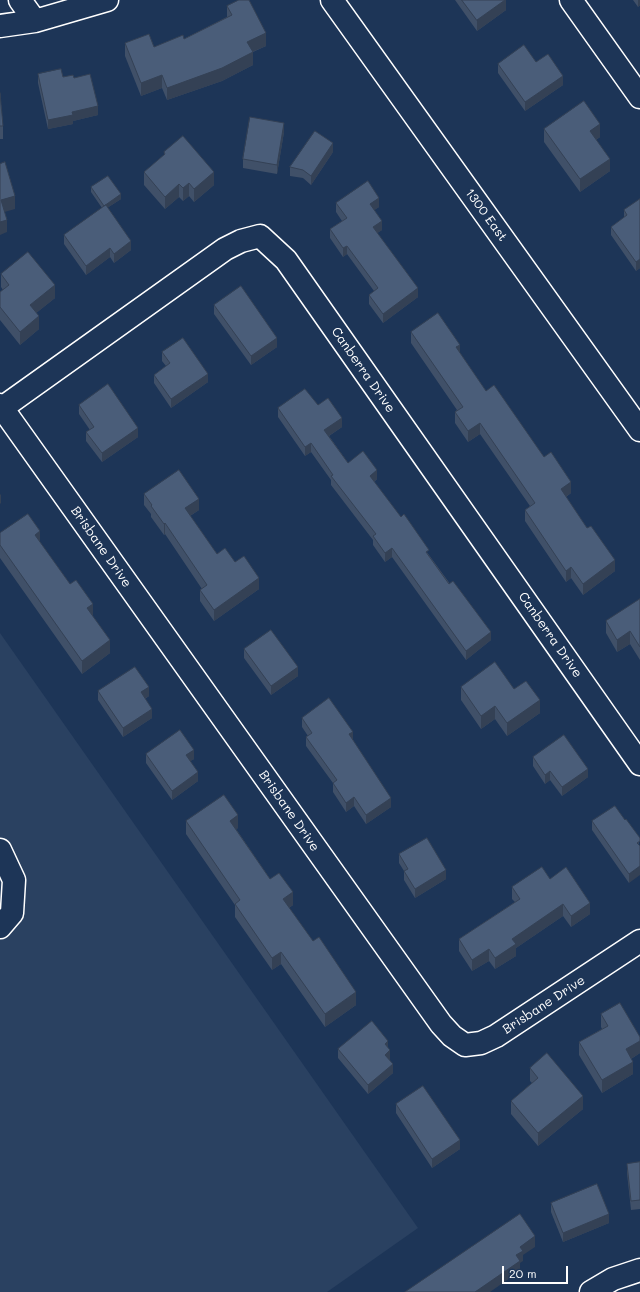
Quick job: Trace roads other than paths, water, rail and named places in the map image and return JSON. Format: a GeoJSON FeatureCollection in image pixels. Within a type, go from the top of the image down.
{"type":"FeatureCollection","features":[{"type":"Feature","properties":{"kind":"street"},"geometry":{"type":"LineString","coordinates":[[20,0],[34,21]]}},
{"type":"Feature","properties":{"kind":"street"},"geometry":{"type":"LineString","coordinates":[[0,26],[34,21],[107,0]]}},
{"type":"Feature","properties":{"kind":"street","name":"1300 East"},"geometry":{"type":"LineString","coordinates":[[332,0],[640,430]]}},
{"type":"Feature","properties":{"kind":"street"},"geometry":{"type":"LineString","coordinates":[[571,0],[640,97]]}},
{"type":"Feature","properties":{"kind":"street","name":"Canberra Drive"},"geometry":{"type":"LineString","coordinates":[[1,406],[225,249],[241,241],[260,236],[286,260],[640,764]]}},
{"type":"Feature","properties":{"kind":"street","name":"Brisbane Drive"},"geometry":{"type":"LineString","coordinates":[[1,406],[427,1005],[452,1036],[465,1045],[481,1043],[496,1036],[640,941]]}},
{"type":"Feature","properties":{"kind":"street"},"geometry":{"type":"LineString","coordinates":[[0,850],[14,880],[12,913],[0,927]]}},
{"type":"Feature","properties":{"kind":"street"},"geometry":{"type":"LineString","coordinates":[[591,1292],[613,1279],[640,1270]]}}]}
